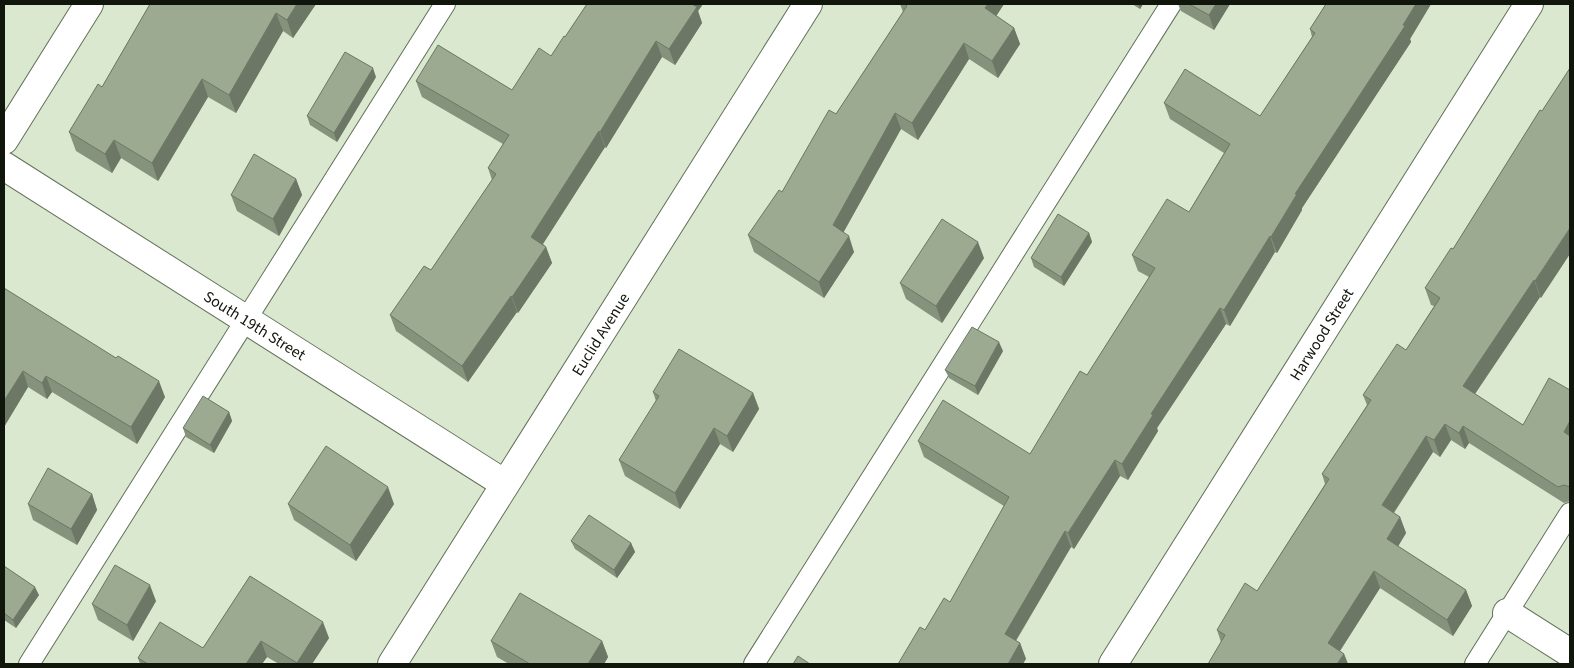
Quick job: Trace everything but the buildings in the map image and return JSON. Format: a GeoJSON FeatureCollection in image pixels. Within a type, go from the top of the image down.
{"type":"FeatureCollection","features":[{"type":"Feature","properties":{"kind":"street"},"geometry":{"type":"LineString","coordinates":[[4,140],[89,4]]}},
{"type":"Feature","properties":{"kind":"street","name":"Euclid Avenue"},"geometry":{"type":"LineString","coordinates":[[392,664],[808,4]]}},
{"type":"Feature","properties":{"kind":"street","name":"Harwood Street"},"geometry":{"type":"LineString","coordinates":[[1113,664],[1529,4]]}},
{"type":"Feature","properties":{"kind":"street","name":"South 19th Street"},"geometry":{"type":"LineString","coordinates":[[4,166],[505,484]]}},
{"type":"Feature","properties":{"kind":"street"},"geometry":{"type":"LineString","coordinates":[[1507,613],[1570,654]]}},
{"type":"Feature","properties":{"kind":"lane"},"geometry":{"type":"LineString","coordinates":[[29,664],[445,4]]}},
{"type":"Feature","properties":{"kind":"lane"},"geometry":{"type":"LineString","coordinates":[[754,664],[1172,4]]}},
{"type":"Feature","properties":{"kind":"lane"},"geometry":{"type":"LineString","coordinates":[[1475,664],[1570,513]]}}]}
